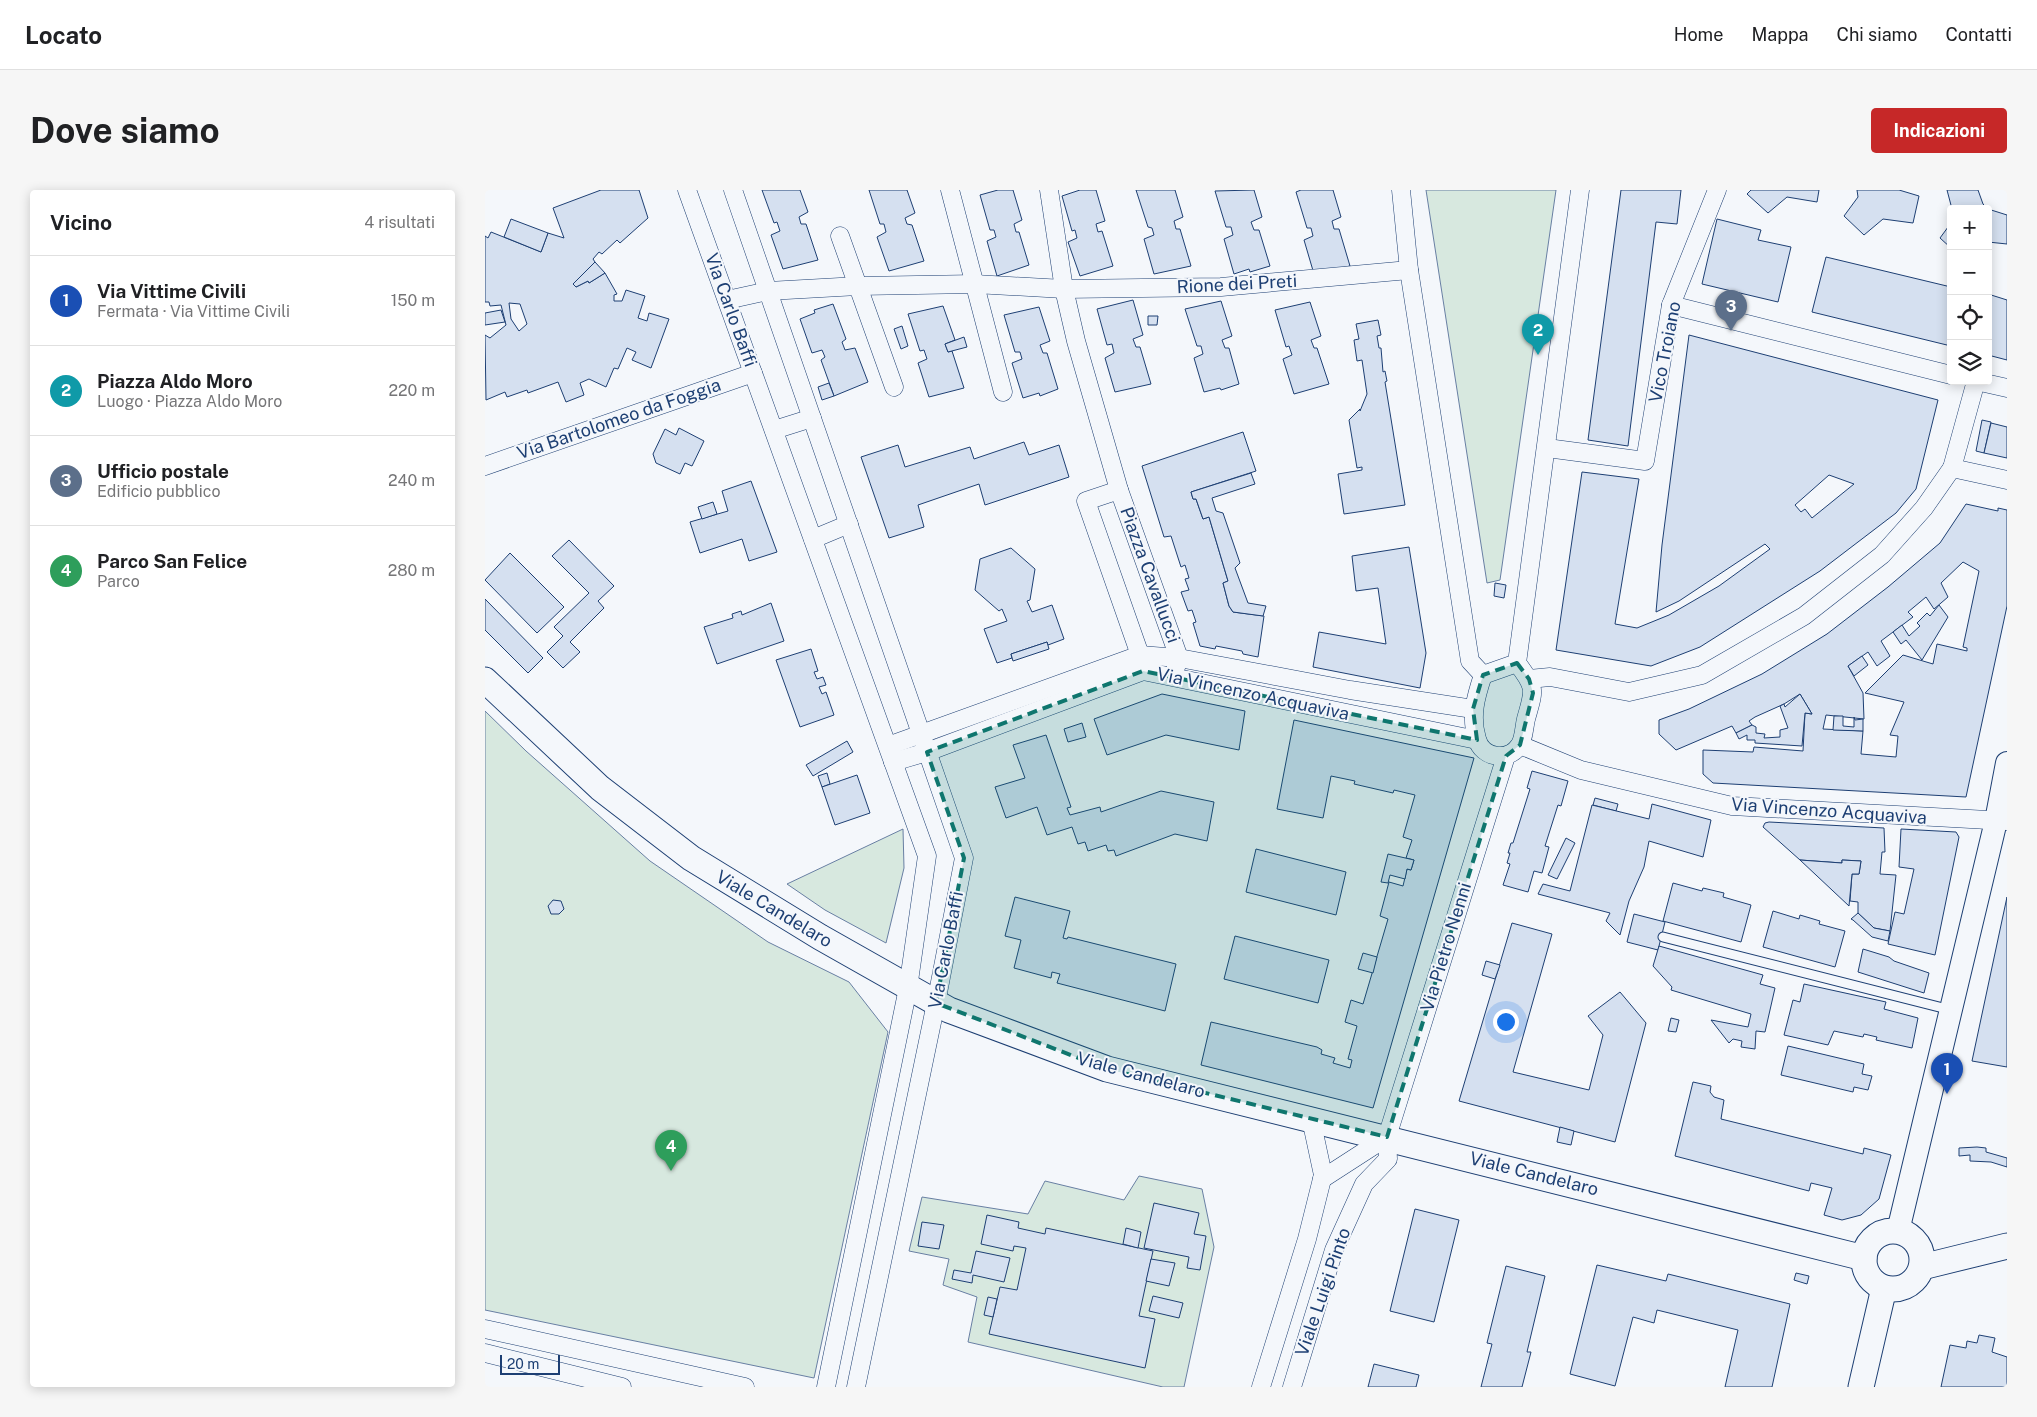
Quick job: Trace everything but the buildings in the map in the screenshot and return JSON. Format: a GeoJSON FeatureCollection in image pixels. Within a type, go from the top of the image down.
{"type":"FeatureCollection","features":[{"type":"Feature","properties":{"kind":"main road","name":"Viale Candelaro"},"geometry":{"type":"LineString","coordinates":[[485,680],[600,788],[691,858],[907,988],[936,1003],[1107,1069],[1387,1137],[1864,1258]]}},
{"type":"Feature","properties":{"kind":"main road"},"geometry":{"type":"LineString","coordinates":[[1898,1231],[1907,1234],[1920,1248],[1922,1267],[1918,1276],[1903,1288],[1884,1288],[1875,1284],[1868,1277],[1864,1267],[1866,1248],[1880,1234],[1898,1231]]}},
{"type":"Feature","properties":{"kind":"main road"},"geometry":{"type":"LineString","coordinates":[[1922,1267],[2007,1246]]}},
{"type":"Feature","properties":{"kind":"main road"},"geometry":{"type":"LineString","coordinates":[[1861,1387],[1884,1288]]}},
{"type":"Feature","properties":{"kind":"street","name":"Via Carlo Baffi"},"geometry":{"type":"LineString","coordinates":[[687,190],[927,856],[907,988],[827,1387]]}},
{"type":"Feature","properties":{"kind":"street","name":"Via Carlo Baffi"},"geometry":{"type":"LineString","coordinates":[[733,190],[964,858],[936,1003],[856,1387]]}},
{"type":"Feature","properties":{"kind":"street"},"geometry":{"type":"LineString","coordinates":[[950,190],[1003,392]]}},
{"type":"Feature","properties":{"kind":"street"},"geometry":{"type":"LineString","coordinates":[[1049,190],[1064,289],[1076,341],[1119,490]]}},
{"type":"Feature","properties":{"kind":"street"},"geometry":{"type":"LineString","coordinates":[[1401,190],[1409,270],[1470,661],[1483,675]]}},
{"type":"Feature","properties":{"kind":"street"},"geometry":{"type":"LineString","coordinates":[[1483,675],[1473,709],[1477,740],[1484,750],[1495,757],[1506,756],[1520,745],[1533,693],[1529,679],[1517,663],[1580,190]]}},
{"type":"Feature","properties":{"kind":"street","name":"Vico Troiano"},"geometry":{"type":"LineString","coordinates":[[1547,448],[1645,461],[1671,305],[1717,190]]}},
{"type":"Feature","properties":{"kind":"street"},"geometry":{"type":"LineString","coordinates":[[840,236],[894,387]]}},
{"type":"Feature","properties":{"kind":"street","name":"Rione dei Preti"},"geometry":{"type":"LineString","coordinates":[[727,300],[768,291],[858,286],[975,284],[1064,289],[1221,287],[1409,270]]}},
{"type":"Feature","properties":{"kind":"street"},"geometry":{"type":"LineString","coordinates":[[1671,305],[1947,374]]}},
{"type":"Feature","properties":{"kind":"street","name":"Via Bartolomeo da Foggia"},"geometry":{"type":"LineString","coordinates":[[485,466],[753,373]]}},
{"type":"Feature","properties":{"kind":"street"},"geometry":{"type":"LineString","coordinates":[[1529,679],[1550,677],[1629,692],[1702,675],[1803,616],[1882,555],[1925,508],[1951,468],[1975,385]]}},
{"type":"Feature","properties":{"kind":"street"},"geometry":{"type":"LineString","coordinates":[[1992,385],[2007,388]]}},
{"type":"Feature","properties":{"kind":"street"},"geometry":{"type":"LineString","coordinates":[[774,430],[812,418]]}},
{"type":"Feature","properties":{"kind":"street"},"geometry":{"type":"LineString","coordinates":[[1951,468],[2007,480]]}},
{"type":"Feature","properties":{"kind":"street","name":"Piazza Cavallucci"},"geometry":{"type":"LineString","coordinates":[[1140,655],[1086,501],[1119,490],[1179,658],[1173,677]]}},
{"type":"Feature","properties":{"kind":"street"},"geometry":{"type":"LineString","coordinates":[[813,539],[849,524]]}},
{"type":"Feature","properties":{"kind":"street","name":"Via Vincenzo Acquaviva"},"geometry":{"type":"LineString","coordinates":[[890,754],[921,733],[1140,655],[1179,658],[1349,690],[1473,709]]}},
{"type":"Feature","properties":{"kind":"street"},"geometry":{"type":"LineString","coordinates":[[1483,675],[1517,663]]}},
{"type":"Feature","properties":{"kind":"street","name":"Via Vincenzo Acquaviva"},"geometry":{"type":"LineString","coordinates":[[890,754],[927,752],[1143,671],[1477,740]]}},
{"type":"Feature","properties":{"kind":"street","name":"Via Vincenzo Acquaviva"},"geometry":{"type":"LineString","coordinates":[[1520,745],[1581,770],[1732,806],[2002,821]]}},
{"type":"Feature","properties":{"kind":"street","name":"Via Pietro Nenni"},"geometry":{"type":"LineString","coordinates":[[1387,1137],[1506,756]]}},
{"type":"Feature","properties":{"kind":"street"},"geometry":{"type":"LineString","coordinates":[[1898,1231],[1952,1011],[2002,821],[2007,764]]}},
{"type":"Feature","properties":{"kind":"street","name":"Viale Luigi Pinto"},"geometry":{"type":"LineString","coordinates":[[1261,1387],[1307,1239],[1322,1180],[1311,1119]]}},
{"type":"Feature","properties":{"kind":"street"},"geometry":{"type":"LineString","coordinates":[[1322,1180],[1387,1137]]}},
{"type":"Feature","properties":{"kind":"street","name":"Viale Luigi Pinto"},"geometry":{"type":"LineString","coordinates":[[1292,1387],[1334,1250],[1364,1184],[1388,1159],[1387,1137]]}},
{"type":"Feature","properties":{"kind":"street"},"geometry":{"type":"LineString","coordinates":[[485,1329],[697,1382],[745,1387]]}},
{"type":"Feature","properties":{"kind":"street"},"geometry":{"type":"LineString","coordinates":[[485,1353],[589,1384],[622,1387]]}},
{"type":"Feature","properties":{"kind":"street"},"geometry":{"type":"LineString","coordinates":[[833,1356],[861,1361]]}},
{"type":"Feature","properties":{"kind":"lane"},"geometry":{"type":"LineString","coordinates":[[1663,936],[1952,1011]]}},
{"type":"Feature","properties":{"kind":"highlighted area"},"geometry":{"type":"Polygon","coordinates":[[[1517,663],[1529,679],[1533,693],[1520,745],[1506,756],[1387,1137],[1107,1069],[936,1003],[964,858],[927,752],[1143,671],[1477,740],[1473,709],[1483,675],[1517,663]]]}},
{"type":"Feature","properties":{"kind":"shaded area"},"geometry":{"type":"Polygon","coordinates":[[[1426,190],[1556,190],[1500,580],[1487,583],[1426,190]]]}},
{"type":"Feature","properties":{"kind":"shaded area"},"geometry":{"type":"Polygon","coordinates":[[[485,711],[526,751],[650,861],[768,942],[849,982],[888,1032],[814,1378],[485,1310],[485,711]]]}},
{"type":"Feature","properties":{"kind":"shaded area"},"geometry":{"type":"Polygon","coordinates":[[[903,829],[904,868],[886,943],[825,910],[787,884],[903,829]]]}},
{"type":"Feature","properties":{"kind":"shaded area"},"geometry":{"type":"Polygon","coordinates":[[[1139,1176],[1202,1189],[1214,1247],[1184,1387],[1163,1387],[968,1342],[977,1297],[943,1285],[949,1259],[909,1251],[922,1197],[1028,1214],[1045,1181],[1124,1200],[1139,1176]]]}},
{"type":"Feature","properties":{"kind":"place","name":"Ufficio postale"},"geometry":{"type":"Point","coordinates":[1731,331]}},
{"type":"Feature","properties":{"kind":"place","name":"Piazza Aldo Moro"},"geometry":{"type":"Point","coordinates":[1538,355]}},
{"type":"Feature","properties":{"kind":"place","name":"Via Vittime Civili"},"geometry":{"type":"Point","coordinates":[1947,1094]}},
{"type":"Feature","properties":{"kind":"place","name":"Parco San Felice"},"geometry":{"type":"Point","coordinates":[671,1171]}}]}
